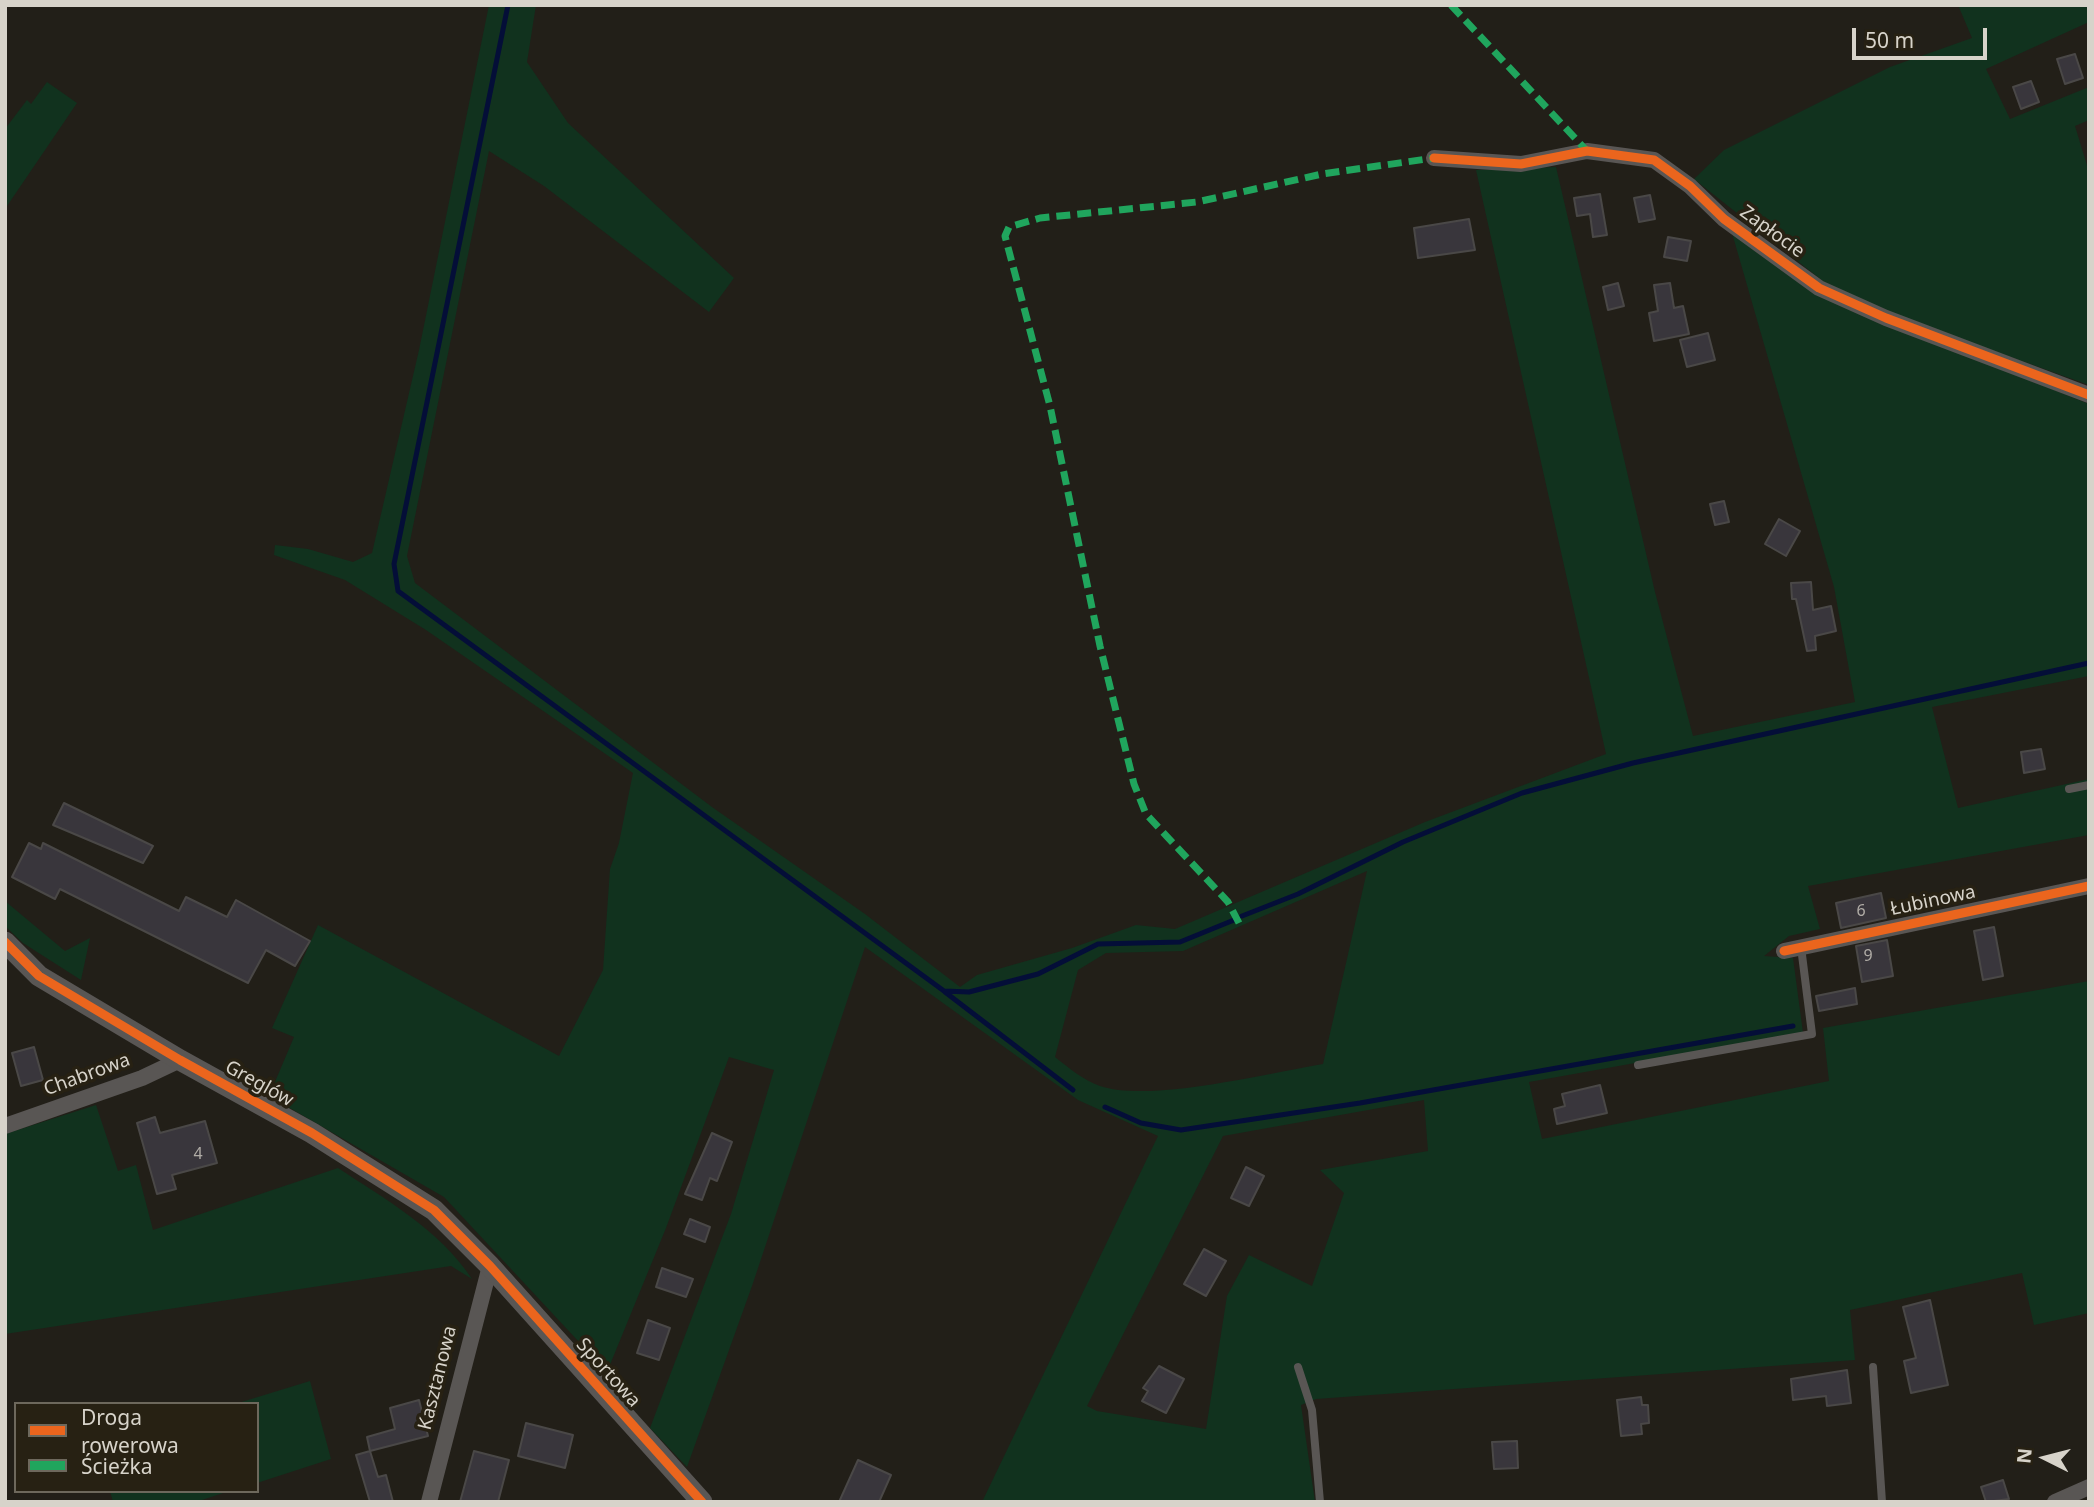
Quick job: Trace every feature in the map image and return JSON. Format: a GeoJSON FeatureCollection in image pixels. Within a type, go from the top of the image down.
{"type":"FeatureCollection","features":[{"type":"Feature","properties":{"kind":"street","name":"Zapłocie"},"geometry":{"type":"LineString","coordinates":[[1434,158],[1521,164],[1587,150],[1654,160],[1690,186],[1724,219],[1819,288],[1886,318],[2089,395]]}},
{"type":"Feature","properties":{"kind":"street","name":"Łubinowa"},"geometry":{"type":"LineString","coordinates":[[1784,951],[2089,886]]}},
{"type":"Feature","properties":{"kind":"street","name":"Greglów"},"geometry":{"type":"LineString","coordinates":[[5,942],[39,976],[180,1060],[312,1133],[433,1210],[490,1266]]}},
{"type":"Feature","properties":{"kind":"street","name":"Chabrowa"},"geometry":{"type":"LineString","coordinates":[[5,1126],[142,1078],[180,1060]]}},
{"type":"Feature","properties":{"kind":"street","name":"Kasztanowa"},"geometry":{"type":"LineString","coordinates":[[429,1502],[490,1266]]}},
{"type":"Feature","properties":{"kind":"street","name":"Sportowa"},"geometry":{"type":"LineString","coordinates":[[490,1266],[702,1502]]}},
{"type":"Feature","properties":{"kind":"street"},"geometry":{"type":"LineString","coordinates":[[2055,1502],[2089,1487]]}},
{"type":"Feature","properties":{"kind":"lane"},"geometry":{"type":"LineString","coordinates":[[2070,789],[2089,785]]}},
{"type":"Feature","properties":{"kind":"lane"},"geometry":{"type":"LineString","coordinates":[[1638,1065],[1812,1034],[1801,947]]}},
{"type":"Feature","properties":{"kind":"lane"},"geometry":{"type":"LineString","coordinates":[[1298,1367],[1312,1410],[1320,1502]]}},
{"type":"Feature","properties":{"kind":"lane"},"geometry":{"type":"LineString","coordinates":[[1873,1367],[1882,1502]]}},
{"type":"Feature","properties":{"kind":"green space"},"geometry":{"type":"Polygon","coordinates":[[[489,5],[536,5],[527,62],[568,123],[734,278],[709,312],[544,186],[489,151],[407,556],[415,583],[712,807],[865,914],[960,987],[977,975],[1072,948],[1136,925],[1175,929],[1425,822],[1606,754],[1476,170],[1556,167],[1655,592],[1693,736],[1855,702],[1834,587],[1732,233],[1832,301],[2089,404],[2089,676],[1932,707],[1958,808],[2089,779],[2089,835],[1808,886],[1820,929],[1789,936],[1764,956],[1793,958],[1803,1033],[1529,1082],[1542,1139],[1829,1081],[1823,1028],[2089,981],[2089,1313],[2034,1325],[2022,1273],[1850,1310],[1855,1360],[1316,1399],[1301,1405],[1315,1502],[982,1502],[1158,1136],[1078,1100],[865,947],[752,1286],[687,1467],[650,1428],[731,1214],[774,1070],[729,1057],[666,1228],[607,1372],[444,1197],[269,1096],[294,1037],[272,1028],[318,925],[559,1056],[603,970],[610,869],[619,843],[633,773],[426,630],[345,580],[274,555],[275,545],[308,549],[353,562],[372,553],[419,350],[489,5]],[[1367,871],[1183,951],[1106,953],[1078,970],[1055,1057],[1082,1077],[1100,1086],[1148,1091],[1210,1085],[1323,1064],[1367,871]],[[1424,1100],[1223,1136],[1087,1406],[1097,1411],[1206,1429],[1227,1296],[1249,1255],[1312,1286],[1344,1193],[1320,1170],[1428,1151],[1424,1100]]]}},
{"type":"Feature","properties":{"kind":"green space"},"geometry":{"type":"Polygon","coordinates":[[[1958,5],[2089,5],[2089,22],[1986,69],[2010,119],[2089,87],[2089,120],[2075,126],[2089,172],[2089,385],[1902,318],[1824,282],[1694,179],[1724,150],[1890,67],[1972,38],[1958,5]]]}},
{"type":"Feature","properties":{"kind":"green space"},"geometry":{"type":"Polygon","coordinates":[[[47,82],[77,103],[5,209],[5,129],[27,100],[31,104],[47,82]]]}},
{"type":"Feature","properties":{"kind":"green space"},"geometry":{"type":"Polygon","coordinates":[[[5,901],[65,951],[90,938],[81,980],[23,943],[5,926],[5,901]]]}},
{"type":"Feature","properties":{"kind":"green space"},"geometry":{"type":"Polygon","coordinates":[[[96,1105],[118,1171],[136,1165],[153,1230],[338,1168],[428,1231],[459,1261],[472,1279],[451,1266],[5,1334],[5,1134],[96,1105]]]}},
{"type":"Feature","properties":{"kind":"green space"},"geometry":{"type":"Polygon","coordinates":[[[310,1381],[331,1459],[259,1482],[259,1402],[242,1402],[310,1381]]]}},
{"type":"Feature","properties":{"kind":"green space"},"geometry":{"type":"Polygon","coordinates":[[[111,1493],[223,1493],[196,1502],[113,1502],[111,1493]]]}},
{"type":"Feature","properties":{"kind":"building"},"geometry":{"type":"Polygon","coordinates":[[[2075,54],[2083,78],[2065,84],[2057,59],[2075,54]]]}},
{"type":"Feature","properties":{"kind":"building"},"geometry":{"type":"Polygon","coordinates":[[[2031,81],[2039,102],[2021,109],[2013,87],[2031,81]]]}},
{"type":"Feature","properties":{"kind":"building"},"geometry":{"type":"Polygon","coordinates":[[[1600,194],[1607,235],[1593,237],[1590,214],[1577,216],[1574,198],[1600,194]]]}},
{"type":"Feature","properties":{"kind":"building"},"geometry":{"type":"Polygon","coordinates":[[[1650,195],[1655,219],[1639,222],[1634,198],[1650,195]]]}},
{"type":"Feature","properties":{"kind":"building"},"geometry":{"type":"Polygon","coordinates":[[[1469,219],[1475,250],[1418,258],[1414,228],[1469,219]]]}},
{"type":"Feature","properties":{"kind":"building"},"geometry":{"type":"Polygon","coordinates":[[[1668,237],[1691,241],[1687,261],[1664,257],[1668,237]]]}},
{"type":"Feature","properties":{"kind":"building"},"geometry":{"type":"Polygon","coordinates":[[[1618,283],[1624,306],[1608,310],[1603,287],[1618,283]]]}},
{"type":"Feature","properties":{"kind":"building"},"geometry":{"type":"Polygon","coordinates":[[[1670,283],[1674,308],[1683,306],[1689,334],[1654,341],[1649,313],[1658,311],[1654,285],[1670,283]]]}},
{"type":"Feature","properties":{"kind":"building"},"geometry":{"type":"Polygon","coordinates":[[[1708,333],[1715,360],[1687,367],[1680,340],[1708,333]]]}},
{"type":"Feature","properties":{"kind":"building"},"geometry":{"type":"Polygon","coordinates":[[[1724,501],[1729,522],[1715,525],[1710,504],[1724,501]]]}},
{"type":"Feature","properties":{"kind":"building"},"geometry":{"type":"Polygon","coordinates":[[[1779,519],[1800,531],[1786,556],[1765,544],[1779,519]]]}},
{"type":"Feature","properties":{"kind":"building"},"geometry":{"type":"Polygon","coordinates":[[[1811,582],[1813,610],[1831,606],[1836,631],[1815,636],[1816,650],[1807,651],[1796,599],[1792,599],[1791,583],[1811,582]]]}},
{"type":"Feature","properties":{"kind":"building"},"geometry":{"type":"Polygon","coordinates":[[[2041,749],[2045,769],[2024,773],[2021,752],[2041,749]]]}},
{"type":"Feature","properties":{"kind":"building"},"geometry":{"type":"Polygon","coordinates":[[[64,803],[153,846],[143,863],[53,825],[64,803]]]}},
{"type":"Feature","properties":{"kind":"building"},"geometry":{"type":"Polygon","coordinates":[[[29,843],[41,849],[43,843],[179,911],[186,897],[227,917],[236,900],[310,941],[295,966],[266,950],[248,983],[60,889],[55,899],[12,877],[29,843]]]}},
{"type":"Feature","properties":{"kind":"building"},"geometry":{"type":"Polygon","coordinates":[[[1881,893],[1886,918],[1841,928],[1836,903],[1881,893]]]}},
{"type":"Feature","properties":{"kind":"building"},"geometry":{"type":"Polygon","coordinates":[[[1994,927],[2003,976],[1983,980],[1974,931],[1994,927]]]}},
{"type":"Feature","properties":{"kind":"building"},"geometry":{"type":"Polygon","coordinates":[[[1887,940],[1893,976],[1862,982],[1856,946],[1887,940]]]}},
{"type":"Feature","properties":{"kind":"building"},"geometry":{"type":"Polygon","coordinates":[[[1855,988],[1857,1004],[1819,1011],[1816,996],[1855,988]]]}},
{"type":"Feature","properties":{"kind":"building"},"geometry":{"type":"Polygon","coordinates":[[[34,1047],[43,1080],[21,1086],[12,1053],[34,1047]]]}},
{"type":"Feature","properties":{"kind":"building"},"geometry":{"type":"Polygon","coordinates":[[[1600,1085],[1607,1113],[1557,1124],[1554,1109],[1565,1106],[1562,1094],[1600,1085]]]}},
{"type":"Feature","properties":{"kind":"building"},"geometry":{"type":"Polygon","coordinates":[[[155,1117],[160,1133],[205,1121],[217,1163],[172,1175],[176,1189],[157,1194],[137,1123],[155,1117]]]}},
{"type":"Feature","properties":{"kind":"building"},"geometry":{"type":"Polygon","coordinates":[[[712,1133],[732,1142],[717,1181],[710,1178],[702,1200],[685,1194],[712,1133]]]}},
{"type":"Feature","properties":{"kind":"building"},"geometry":{"type":"Polygon","coordinates":[[[1246,1167],[1264,1176],[1249,1206],[1231,1198],[1246,1167]]]}},
{"type":"Feature","properties":{"kind":"building"},"geometry":{"type":"Polygon","coordinates":[[[690,1219],[710,1227],[705,1242],[684,1234],[690,1219]]]}},
{"type":"Feature","properties":{"kind":"building"},"geometry":{"type":"Polygon","coordinates":[[[1204,1249],[1226,1261],[1206,1296],[1184,1284],[1204,1249]]]}},
{"type":"Feature","properties":{"kind":"building"},"geometry":{"type":"Polygon","coordinates":[[[662,1268],[693,1279],[686,1297],[656,1287],[662,1268]]]}},
{"type":"Feature","properties":{"kind":"building"},"geometry":{"type":"Polygon","coordinates":[[[1930,1300],[1948,1385],[1911,1393],[1904,1361],[1916,1358],[1903,1307],[1930,1300]]]}},
{"type":"Feature","properties":{"kind":"building"},"geometry":{"type":"Polygon","coordinates":[[[648,1320],[670,1328],[659,1360],[637,1353],[648,1320]]]}},
{"type":"Feature","properties":{"kind":"building"},"geometry":{"type":"Polygon","coordinates":[[[1159,1366],[1184,1379],[1166,1413],[1142,1401],[1148,1391],[1143,1388],[1159,1366]]]}},
{"type":"Feature","properties":{"kind":"building"},"geometry":{"type":"Polygon","coordinates":[[[1847,1370],[1851,1403],[1827,1406],[1826,1396],[1793,1400],[1791,1379],[1847,1370]]]}},
{"type":"Feature","properties":{"kind":"building"},"geometry":{"type":"Polygon","coordinates":[[[1641,1397],[1642,1405],[1648,1405],[1649,1423],[1641,1424],[1642,1434],[1621,1436],[1617,1400],[1641,1397]]]}},
{"type":"Feature","properties":{"kind":"building"},"geometry":{"type":"Polygon","coordinates":[[[419,1400],[428,1436],[370,1451],[367,1437],[395,1429],[390,1408],[419,1400]]]}},
{"type":"Feature","properties":{"kind":"building"},"geometry":{"type":"Polygon","coordinates":[[[526,1423],[573,1435],[565,1468],[518,1456],[526,1423]]]}},
{"type":"Feature","properties":{"kind":"building"},"geometry":{"type":"Polygon","coordinates":[[[1517,1441],[1518,1468],[1494,1469],[1492,1442],[1517,1441]]]}},
{"type":"Feature","properties":{"kind":"building"},"geometry":{"type":"Polygon","coordinates":[[[370,1451],[378,1477],[386,1475],[393,1502],[370,1502],[356,1455],[370,1451]]]}},
{"type":"Feature","properties":{"kind":"building"},"geometry":{"type":"Polygon","coordinates":[[[474,1451],[509,1460],[498,1502],[460,1502],[474,1451]]]}},
{"type":"Feature","properties":{"kind":"building"},"geometry":{"type":"Polygon","coordinates":[[[858,1460],[891,1475],[879,1502],[839,1502],[858,1460]]]}},
{"type":"Feature","properties":{"kind":"building"},"geometry":{"type":"Polygon","coordinates":[[[2003,1480],[2009,1499],[1986,1502],[1981,1487],[2003,1480]]]}},
{"type":"Feature","properties":{"kind":"waterway"},"geometry":{"type":"LineString","coordinates":[[508,5],[394,564],[398,591],[944,991],[969,992],[1038,974],[1098,944],[1180,942],[1234,920]]}},
{"type":"Feature","properties":{"kind":"waterway"},"geometry":{"type":"LineString","coordinates":[[1242,916],[1298,894],[1403,842],[1522,793],[1633,763],[2089,663]]}},
{"type":"Feature","properties":{"kind":"waterway"},"geometry":{"type":"LineString","coordinates":[[945,992],[1073,1090]]}},
{"type":"Feature","properties":{"kind":"waterway"},"geometry":{"type":"LineString","coordinates":[[1105,1107],[1141,1123],[1181,1130],[1360,1103],[1793,1026]]}},
{"type":"Feature","properties":{"kind":"marked path"},"geometry":{"type":"LineString","coordinates":[[1451,5],[1587,151]]}},
{"type":"Feature","properties":{"kind":"marked path"},"geometry":{"type":"LineString","coordinates":[[1239,923],[1228,902],[1146,814],[1134,784],[1100,646],[1050,406],[1005,236],[1009,227],[1040,218],[1197,202],[1322,174],[1434,158]]}},
{"type":"Feature","properties":{"kind":"cycle path"},"geometry":{"type":"LineString","coordinates":[[1434,158],[1521,164],[1587,151],[1654,160],[1690,186],[1724,219],[1819,288],[1886,318],[2089,395]]}},
{"type":"Feature","properties":{"kind":"cycle path"},"geometry":{"type":"LineString","coordinates":[[1784,951],[2089,886]]}},
{"type":"Feature","properties":{"kind":"cycle path"},"geometry":{"type":"LineString","coordinates":[[5,942],[39,976],[180,1060],[312,1133],[434,1210],[490,1266],[702,1502]]}}]}
